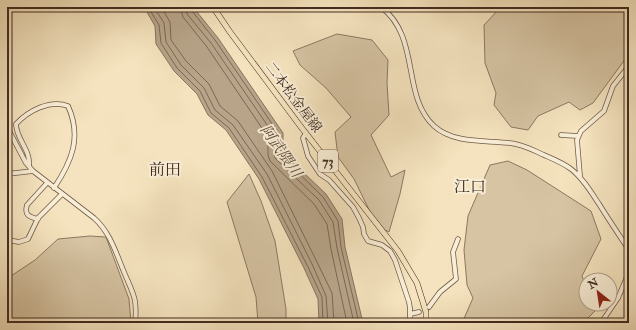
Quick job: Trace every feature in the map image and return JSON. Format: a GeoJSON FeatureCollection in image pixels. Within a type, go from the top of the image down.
{"type":"FeatureCollection","features":[{"type":"Feature","properties":{"kind":"main road","name":"二本松金屋線"},"geometry":{"type":"LineString","coordinates":[[213,7],[306,133],[398,251],[417,282],[426,312],[426,323]]}},
{"type":"Feature","properties":{"kind":"street"},"geometry":{"type":"LineString","coordinates":[[381,7],[394,18],[400,29],[420,106],[429,121],[435,127],[447,134],[459,138],[509,143],[523,146],[569,167],[580,176],[629,250]]}},
{"type":"Feature","properties":{"kind":"street"},"geometry":{"type":"LineString","coordinates":[[580,176],[577,144],[580,131],[604,111],[613,86],[629,66]]}},
{"type":"Feature","properties":{"kind":"street"},"geometry":{"type":"LineString","coordinates":[[29,167],[30,158],[17,130],[16,124],[21,118],[34,110],[48,105],[58,104],[68,106],[75,130],[72,155],[64,173],[54,188]]}},
{"type":"Feature","properties":{"kind":"street"},"geometry":{"type":"LineString","coordinates":[[7,127],[29,167],[47,183],[98,221],[110,238],[132,294],[136,311],[135,323]]}},
{"type":"Feature","properties":{"kind":"street"},"geometry":{"type":"LineString","coordinates":[[306,133],[303,138],[308,156],[320,174],[329,180],[353,207],[368,241],[385,247],[392,255],[409,302],[410,323]]}},
{"type":"Feature","properties":{"kind":"street"},"geometry":{"type":"LineString","coordinates":[[560,135],[578,136]]}},
{"type":"Feature","properties":{"kind":"street"},"geometry":{"type":"LineString","coordinates":[[7,174],[33,171]]}},
{"type":"Feature","properties":{"kind":"street"},"geometry":{"type":"LineString","coordinates":[[38,219],[28,216],[26,214],[26,210],[28,205],[47,183]]}},
{"type":"Feature","properties":{"kind":"street"},"geometry":{"type":"LineString","coordinates":[[7,240],[19,242],[28,238],[38,219],[62,194]]}},
{"type":"Feature","properties":{"kind":"street"},"geometry":{"type":"LineString","coordinates":[[429,307],[440,292],[456,279],[453,252],[458,239]]}},
{"type":"Feature","properties":{"kind":"street"},"geometry":{"type":"LineString","coordinates":[[601,323],[618,298],[629,272]]}},
{"type":"Feature","properties":{"kind":"street"},"geometry":{"type":"LineString","coordinates":[[410,314],[419,312]]}},
{"type":"Feature","properties":{"kind":"shaded area"},"geometry":{"type":"Polygon","coordinates":[[[582,7],[629,7],[629,54],[593,103],[580,110],[569,102],[538,116],[528,130],[511,127],[494,105],[496,93],[485,63],[484,25],[498,10],[525,8],[578,11],[582,7]]]}},
{"type":"Feature","properties":{"kind":"shaded area"},"geometry":{"type":"Polygon","coordinates":[[[337,34],[372,40],[388,60],[387,83],[389,115],[371,135],[391,177],[405,170],[389,232],[377,226],[354,179],[338,157],[335,132],[351,117],[326,88],[300,65],[293,51],[337,34]]]}},
{"type":"Feature","properties":{"kind":"shaded area"},"geometry":{"type":"Polygon","coordinates":[[[508,161],[527,170],[591,211],[601,239],[584,272],[578,272],[578,312],[594,312],[583,323],[462,323],[473,298],[467,285],[464,250],[468,216],[490,165],[508,161]]]}},
{"type":"Feature","properties":{"kind":"shaded area"},"geometry":{"type":"Polygon","coordinates":[[[249,174],[261,201],[275,241],[286,309],[286,323],[258,323],[256,297],[227,202],[249,174]]]}},
{"type":"Feature","properties":{"kind":"shaded area"},"geometry":{"type":"Polygon","coordinates":[[[90,236],[106,237],[129,299],[131,323],[96,323],[91,320],[69,323],[7,323],[7,274],[11,276],[35,260],[58,239],[90,236]]]}},
{"type":"Feature","properties":{"kind":"water","name":"阿武隈川"},"geometry":{"type":"Polygon","coordinates":[[[144,7],[193,7],[218,38],[283,133],[283,153],[326,194],[342,219],[345,247],[363,323],[319,323],[318,299],[259,179],[226,130],[208,115],[197,94],[174,71],[156,44],[155,26],[144,7]]]}},
{"type":"Feature","properties":{"kind":"district","name":"前田"},"geometry":{"type":"Point","coordinates":[165,169]}},
{"type":"Feature","properties":{"kind":"district","name":"江口"},"geometry":{"type":"Point","coordinates":[470,186]}}]}
